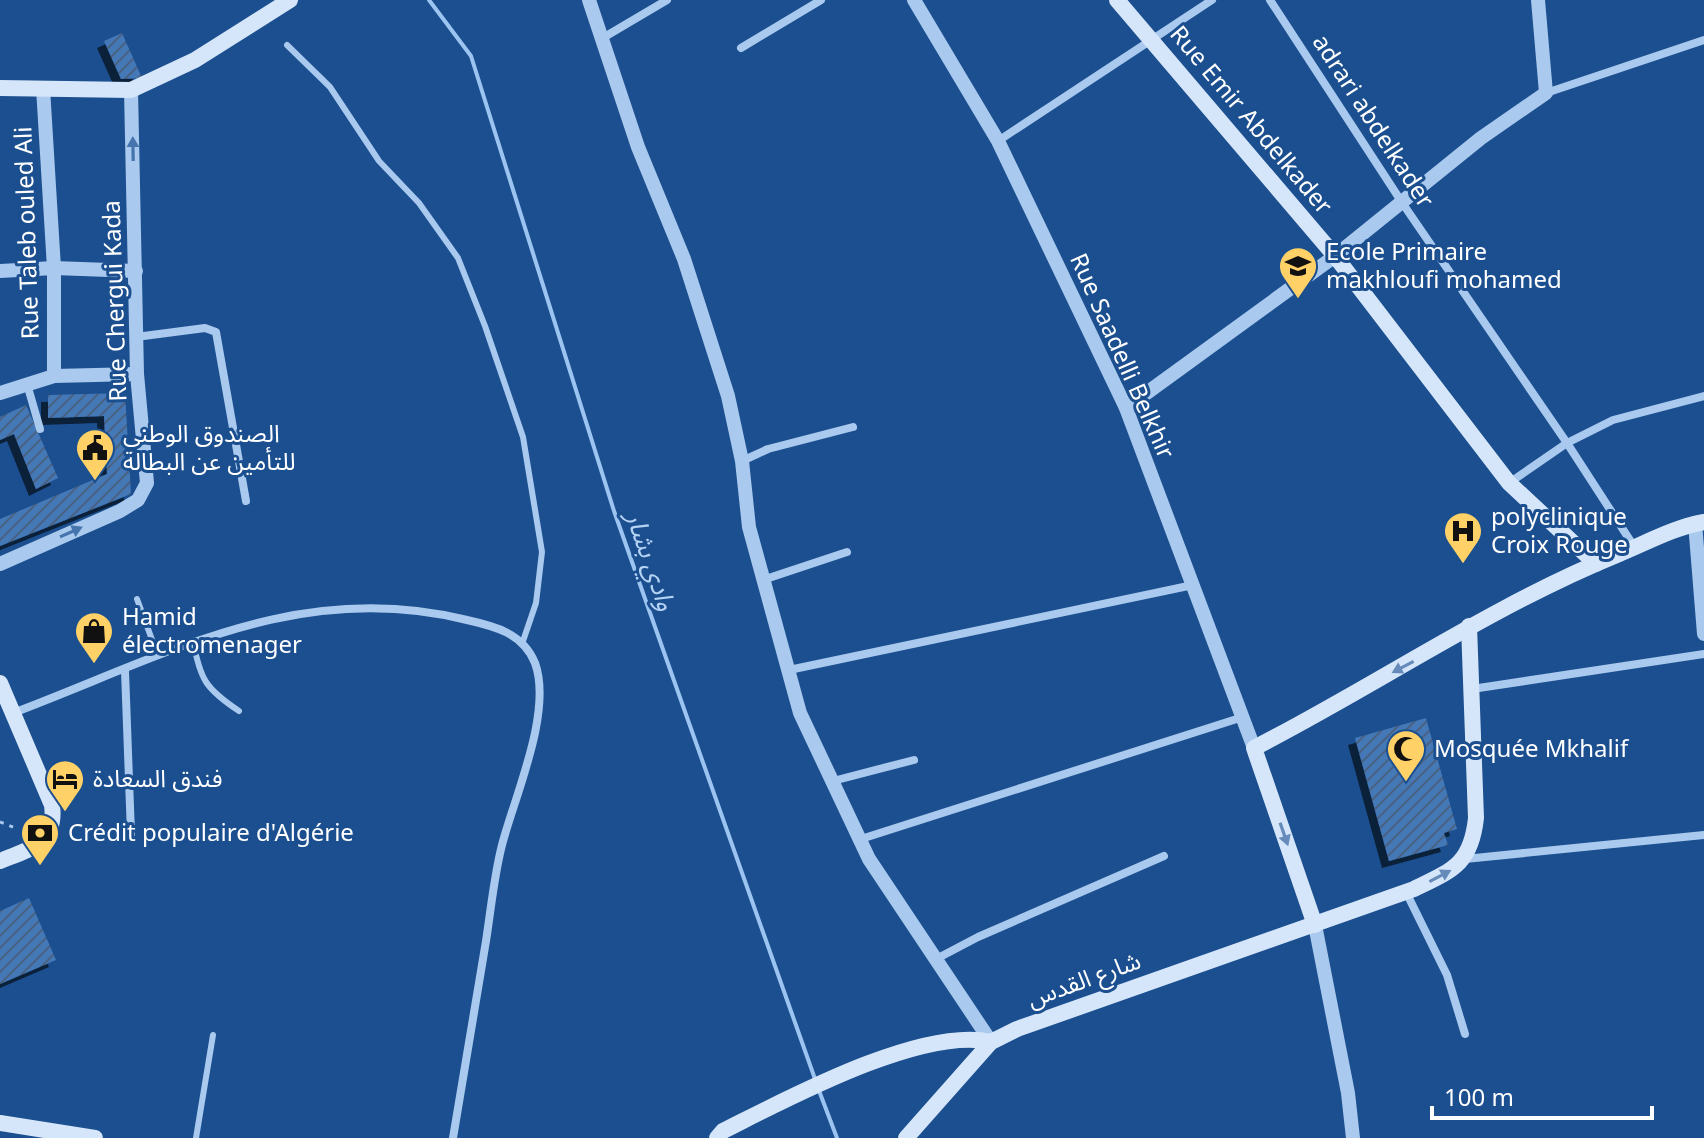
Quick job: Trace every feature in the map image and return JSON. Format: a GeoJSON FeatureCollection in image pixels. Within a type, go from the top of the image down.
{"type":"FeatureCollection","features":[{"type":"Feature","properties":{"kind":"main road"},"geometry":{"type":"LineString","coordinates":[[0,88],[131,90],[195,60],[290,0]]}},
{"type":"Feature","properties":{"kind":"main road","name":"Rue Emir Abdelkader"},"geometry":{"type":"LineString","coordinates":[[1117,0],[1335,256],[1509,483],[1596,564]]}},
{"type":"Feature","properties":{"kind":"main road"},"geometry":{"type":"LineString","coordinates":[[1315,925],[1254,748],[1420,658],[1469,626],[1596,564],[1699,523]]}},
{"type":"Feature","properties":{"kind":"main road"},"geometry":{"type":"LineString","coordinates":[[1465,859],[1474,840],[1476,818],[1469,626]]}},
{"type":"Feature","properties":{"kind":"main road"},"geometry":{"type":"LineString","coordinates":[[0,683],[52,805],[54,820],[49,837],[0,861]]}},
{"type":"Feature","properties":{"kind":"main road","name":"شارع القدس"},"geometry":{"type":"LineString","coordinates":[[906,1138],[991,1042],[1086,1004],[1406,892],[1443,875],[1465,859]]}},
{"type":"Feature","properties":{"kind":"main road"},"geometry":{"type":"LineString","coordinates":[[717,1138],[723,1131],[756,1114],[851,1071],[944,1040],[962,1037],[991,1042]]}},
{"type":"Feature","properties":{"kind":"main road"},"geometry":{"type":"LineString","coordinates":[[0,1123],[95,1138]]}},
{"type":"Feature","properties":{"kind":"street"},"geometry":{"type":"LineString","coordinates":[[589,0],[638,147],[693,288],[728,396],[742,461],[749,527],[800,713],[869,859],[938,958],[961,1000],[991,1042]]}},
{"type":"Feature","properties":{"kind":"street"},"geometry":{"type":"LineString","coordinates":[[601,39],[667,0]]}},
{"type":"Feature","properties":{"kind":"street"},"geometry":{"type":"LineString","coordinates":[[741,48],[821,0]]}},
{"type":"Feature","properties":{"kind":"street","name":"Rue Saadelli Belkhir"},"geometry":{"type":"LineString","coordinates":[[914,0],[998,141],[1126,408],[1254,748]]}},
{"type":"Feature","properties":{"kind":"street"},"geometry":{"type":"LineString","coordinates":[[998,141],[1212,0]]}},
{"type":"Feature","properties":{"kind":"street","name":"adrari abdelkader"},"geometry":{"type":"LineString","coordinates":[[1270,0],[1635,548]]}},
{"type":"Feature","properties":{"kind":"street"},"geometry":{"type":"LineString","coordinates":[[1538,0],[1546,93]]}},
{"type":"Feature","properties":{"kind":"street"},"geometry":{"type":"LineString","coordinates":[[1126,408],[1335,256],[1481,138],[1546,93],[1704,40]]}},
{"type":"Feature","properties":{"kind":"street","name":"Rue Taleb ouled Ali"},"geometry":{"type":"LineString","coordinates":[[43,88],[54,268],[54,376]]}},
{"type":"Feature","properties":{"kind":"street","name":"Rue Chergui Kada"},"geometry":{"type":"LineString","coordinates":[[0,564],[138,500],[147,483],[137,374],[131,90]]}},
{"type":"Feature","properties":{"kind":"street"},"geometry":{"type":"LineString","coordinates":[[0,271],[54,268],[136,271]]}},
{"type":"Feature","properties":{"kind":"street"},"geometry":{"type":"LineString","coordinates":[[136,337],[205,328],[216,332],[246,501]]}},
{"type":"Feature","properties":{"kind":"street"},"geometry":{"type":"LineString","coordinates":[[0,393],[54,376],[137,374]]}},
{"type":"Feature","properties":{"kind":"street"},"geometry":{"type":"LineString","coordinates":[[27,384],[40,429]]}},
{"type":"Feature","properties":{"kind":"street"},"geometry":{"type":"LineString","coordinates":[[1509,483],[1567,443],[1613,420],[1704,396]]}},
{"type":"Feature","properties":{"kind":"street"},"geometry":{"type":"LineString","coordinates":[[742,461],[768,449],[853,427]]}},
{"type":"Feature","properties":{"kind":"street"},"geometry":{"type":"LineString","coordinates":[[1699,523],[1704,634]]}},
{"type":"Feature","properties":{"kind":"street"},"geometry":{"type":"LineString","coordinates":[[762,580],[847,552]]}},
{"type":"Feature","properties":{"kind":"street"},"geometry":{"type":"LineString","coordinates":[[789,670],[1193,585]]}},
{"type":"Feature","properties":{"kind":"street"},"geometry":{"type":"LineString","coordinates":[[13,713],[125,671],[193,640],[271,617],[353,610],[450,616],[504,629],[522,644],[535,663],[538,711],[528,767],[501,846],[453,1138]]}},
{"type":"Feature","properties":{"kind":"street"},"geometry":{"type":"LineString","coordinates":[[1472,689],[1704,654]]}},
{"type":"Feature","properties":{"kind":"street"},"geometry":{"type":"LineString","coordinates":[[125,671],[131,834]]}},
{"type":"Feature","properties":{"kind":"street"},"geometry":{"type":"LineString","coordinates":[[861,839],[1243,717]]}},
{"type":"Feature","properties":{"kind":"street"},"geometry":{"type":"LineString","coordinates":[[833,781],[914,760]]}},
{"type":"Feature","properties":{"kind":"street"},"geometry":{"type":"LineString","coordinates":[[1465,859],[1704,835]]}},
{"type":"Feature","properties":{"kind":"street"},"geometry":{"type":"LineString","coordinates":[[938,958],[978,937],[1164,856]]}},
{"type":"Feature","properties":{"kind":"street"},"geometry":{"type":"LineString","coordinates":[[1406,892],[1447,975],[1465,1034]]}},
{"type":"Feature","properties":{"kind":"street"},"geometry":{"type":"LineString","coordinates":[[1315,925],[1348,1093],[1353,1138]]}},
{"type":"Feature","properties":{"kind":"lane"},"geometry":{"type":"LineString","coordinates":[[287,45],[330,87],[379,161],[427,214],[458,258],[523,437],[542,552],[536,603],[522,644]]}},
{"type":"Feature","properties":{"kind":"lane"},"geometry":{"type":"LineString","coordinates":[[137,599],[158,656]]}},
{"type":"Feature","properties":{"kind":"lane"},"geometry":{"type":"LineString","coordinates":[[193,640],[199,672],[211,693],[239,711]]}},
{"type":"Feature","properties":{"kind":"lane"},"geometry":{"type":"LineString","coordinates":[[196,1138],[213,1035]]}},
{"type":"Feature","properties":{"kind":"path"},"geometry":{"type":"LineString","coordinates":[[0,822],[18,829]]}},
{"type":"Feature","properties":{"kind":"building"},"geometry":{"type":"Polygon","coordinates":[[[122,33],[142,78],[121,79],[104,41],[122,33]]]}},
{"type":"Feature","properties":{"kind":"building"},"geometry":{"type":"Polygon","coordinates":[[[125,393],[131,494],[0,546],[0,519],[107,474],[104,416],[48,418],[48,395],[125,393]]]}},
{"type":"Feature","properties":{"kind":"building"},"geometry":{"type":"Polygon","coordinates":[[[26,405],[58,478],[36,489],[14,434],[0,440],[0,417],[26,405]]]}},
{"type":"Feature","properties":{"kind":"building","name":"Mosquée Mkhalif"},"geometry":{"type":"Polygon","coordinates":[[[1426,718],[1457,829],[1444,833],[1448,845],[1389,861],[1355,738],[1426,718]]]}},
{"type":"Feature","properties":{"kind":"building"},"geometry":{"type":"Polygon","coordinates":[[[29,898],[56,960],[0,984],[0,911],[29,898]]]}},
{"type":"Feature","properties":{"kind":"waterway","name":"وادي بشار"},"geometry":{"type":"LineString","coordinates":[[429,0],[471,56],[614,511],[815,1079]]}},
{"type":"Feature","properties":{"kind":"waterway","name":"وادي بشار"},"geometry":{"type":"LineString","coordinates":[[818,1088],[837,1138]]}},
{"type":"Feature","properties":{"kind":"place","name":"Ecole Primaire makhloufi mohamed"},"geometry":{"type":"Point","coordinates":[1298,300]}},
{"type":"Feature","properties":{"kind":"place","name":"الصندوق الوطني للتأمين عن البطالة"},"geometry":{"type":"Point","coordinates":[95,482]}},
{"type":"Feature","properties":{"kind":"place","name":"polyclinique Croix Rouge"},"geometry":{"type":"Point","coordinates":[1463,565]}},
{"type":"Feature","properties":{"kind":"place","name":"Hamid électromenager"},"geometry":{"type":"Point","coordinates":[94,665]}},
{"type":"Feature","properties":{"kind":"place","name":"Mosquée Mkhalif"},"geometry":{"type":"Point","coordinates":[1406,783]}},
{"type":"Feature","properties":{"kind":"place","name":"فندق السعادة"},"geometry":{"type":"Point","coordinates":[65,813]}},
{"type":"Feature","properties":{"kind":"place","name":"Crédit populaire d'Algérie"},"geometry":{"type":"Point","coordinates":[40,867]}}]}
